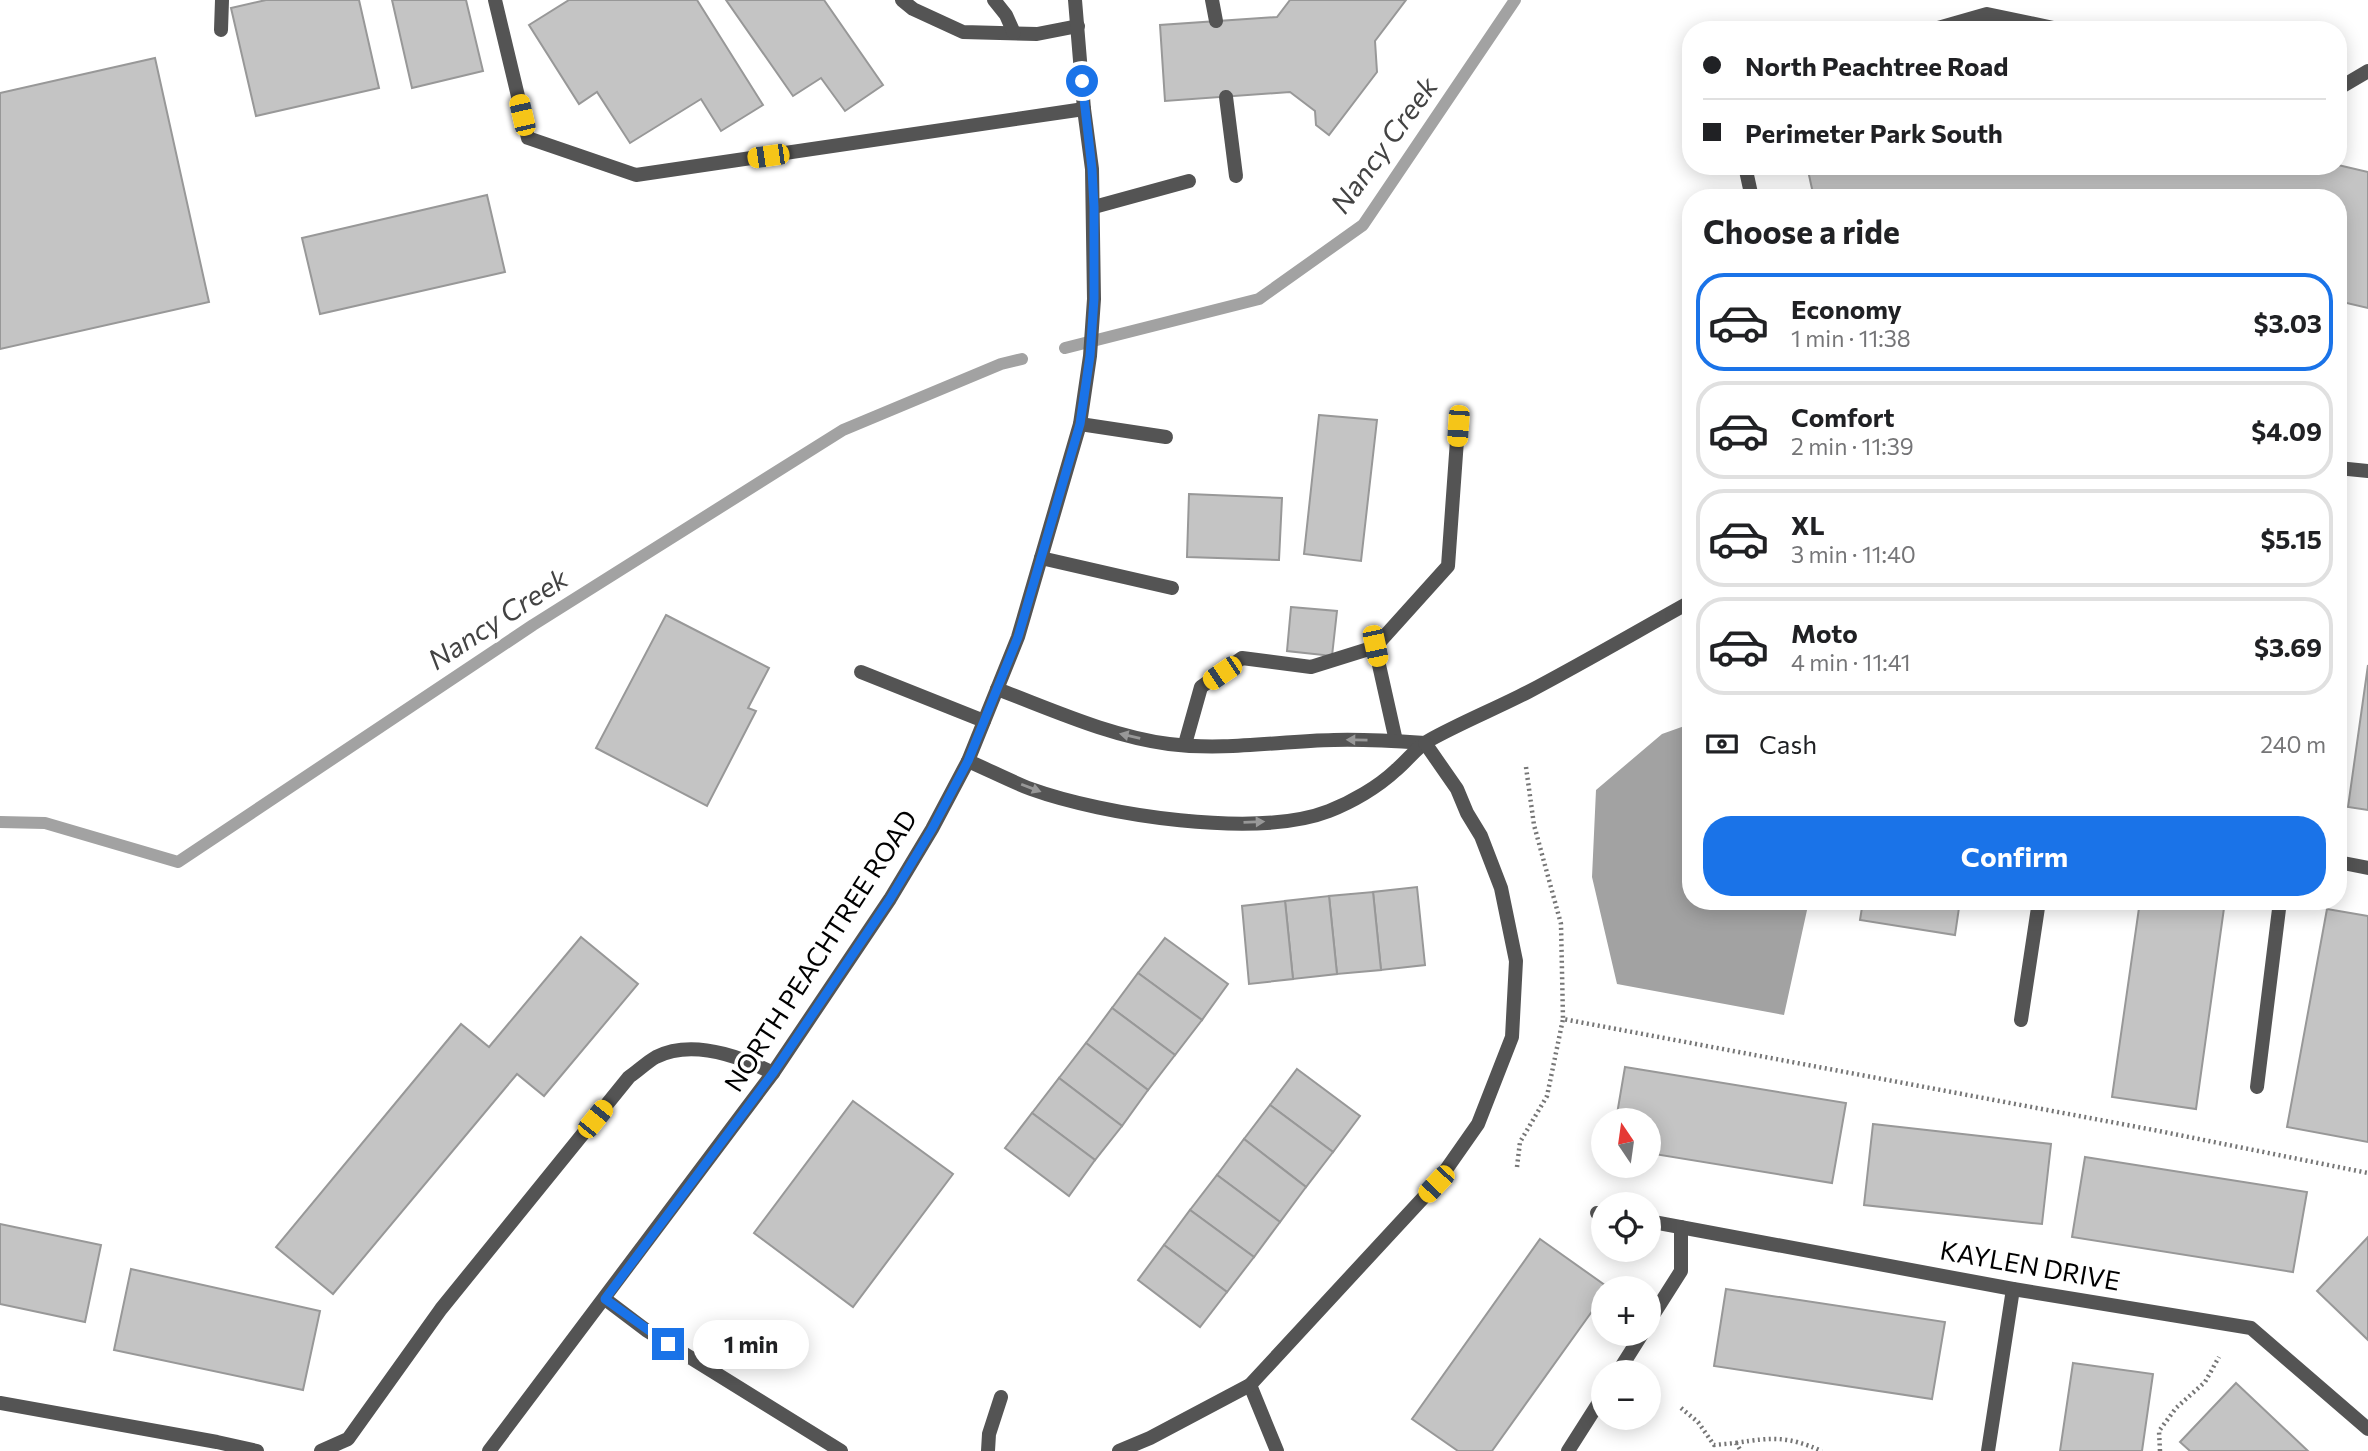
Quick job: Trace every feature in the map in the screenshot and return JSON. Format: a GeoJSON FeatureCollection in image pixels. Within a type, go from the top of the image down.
{"type":"FeatureCollection","features":[{"type":"Feature","properties":{"kind":"street"},"geometry":{"type":"LineString","coordinates":[[221,30],[222,0]]}},
{"type":"Feature","properties":{"kind":"street"},"geometry":{"type":"LineString","coordinates":[[495,0],[528,138],[636,175],[1084,109]]}},
{"type":"Feature","properties":{"kind":"street"},"geometry":{"type":"LineString","coordinates":[[902,0],[912,9],[963,32],[1037,34],[1078,26]]}},
{"type":"Feature","properties":{"kind":"street"},"geometry":{"type":"LineString","coordinates":[[994,0],[1006,15],[1014,33]]}},
{"type":"Feature","properties":{"kind":"street","name":"NORTH PEACHTREE ROAD"},"geometry":{"type":"LineString","coordinates":[[489,1451],[773,1073],[890,899],[932,829],[968,761],[1018,637],[1080,424],[1090,356],[1094,207],[1075,0]]}},
{"type":"Feature","properties":{"kind":"street"},"geometry":{"type":"LineString","coordinates":[[1212,0],[1216,21]]}},
{"type":"Feature","properties":{"kind":"street"},"geometry":{"type":"LineString","coordinates":[[1962,21],[1987,14],[2020,21]]}},
{"type":"Feature","properties":{"kind":"street"},"geometry":{"type":"LineString","coordinates":[[2347,83],[2368,71]]}},
{"type":"Feature","properties":{"kind":"street"},"geometry":{"type":"LineString","coordinates":[[1226,97],[1236,176]]}},
{"type":"Feature","properties":{"kind":"street"},"geometry":{"type":"LineString","coordinates":[[1094,207],[1189,181]]}},
{"type":"Feature","properties":{"kind":"street"},"geometry":{"type":"LineString","coordinates":[[1080,424],[1166,437]]}},
{"type":"Feature","properties":{"kind":"street"},"geometry":{"type":"LineString","coordinates":[[1185,744],[1201,687],[1242,658],[1311,667],[1375,646],[1448,566],[1458,426]]}},
{"type":"Feature","properties":{"kind":"street"},"geometry":{"type":"LineString","coordinates":[[2347,469],[2368,471]]}},
{"type":"Feature","properties":{"kind":"street"},"geometry":{"type":"LineString","coordinates":[[1041,558],[1171,588]]}},
{"type":"Feature","properties":{"kind":"street"},"geometry":{"type":"LineString","coordinates":[[968,761],[1031,789],[1080,804],[1135,814],[1192,821],[1248,823],[1304,819],[1356,798],[1394,772],[1425,743],[1527,692],[1682,607]]}},
{"type":"Feature","properties":{"kind":"street"},"geometry":{"type":"LineString","coordinates":[[1375,646],[1396,741]]}},
{"type":"Feature","properties":{"kind":"street"},"geometry":{"type":"LineString","coordinates":[[861,672],[984,721]]}},
{"type":"Feature","properties":{"kind":"street"},"geometry":{"type":"LineString","coordinates":[[997,689],[1127,736],[1185,744],[1231,748],[1334,740],[1425,743]]}},
{"type":"Feature","properties":{"kind":"street"},"geometry":{"type":"LineString","coordinates":[[1119,1451],[1150,1438],[1251,1385],[1436,1184],[1478,1124],[1512,1037],[1516,961],[1501,888],[1481,836],[1457,789],[1425,743]]}},
{"type":"Feature","properties":{"kind":"street"},"geometry":{"type":"LineString","coordinates":[[2347,864],[2368,868]]}},
{"type":"Feature","properties":{"kind":"street"},"geometry":{"type":"LineString","coordinates":[[2021,1020],[2038,910]]}},
{"type":"Feature","properties":{"kind":"street"},"geometry":{"type":"LineString","coordinates":[[2257,1087],[2279,910]]}},
{"type":"Feature","properties":{"kind":"street"},"geometry":{"type":"LineString","coordinates":[[321,1451],[348,1439],[441,1309],[629,1077],[656,1057],[693,1048],[751,1062],[773,1073]]}},
{"type":"Feature","properties":{"kind":"street","name":"KAYLEN DRIVE"},"geometry":{"type":"LineString","coordinates":[[1661,1224],[2013,1289],[2251,1328],[2368,1429]]}},
{"type":"Feature","properties":{"kind":"street"},"geometry":{"type":"LineString","coordinates":[[1661,1303],[1681,1271],[1681,1227]]}},
{"type":"Feature","properties":{"kind":"street"},"geometry":{"type":"LineString","coordinates":[[1988,1451],[2013,1289]]}},
{"type":"Feature","properties":{"kind":"street"},"geometry":{"type":"LineString","coordinates":[[605,1299],[646,1330],[841,1451]]}},
{"type":"Feature","properties":{"kind":"street"},"geometry":{"type":"LineString","coordinates":[[1251,1385],[1277,1451]]}},
{"type":"Feature","properties":{"kind":"street"},"geometry":{"type":"LineString","coordinates":[[988,1451],[989,1434],[1001,1397]]}},
{"type":"Feature","properties":{"kind":"street"},"geometry":{"type":"LineString","coordinates":[[0,1403],[257,1451]]}},
{"type":"Feature","properties":{"kind":"street"},"geometry":{"type":"LineString","coordinates":[[1568,1451],[1591,1415]]}},
{"type":"Feature","properties":{"kind":"path"},"geometry":{"type":"LineString","coordinates":[[1517,1167],[1520,1142],[1547,1096],[1563,1019],[1562,924],[1534,825],[1526,767]]}},
{"type":"Feature","properties":{"kind":"path"},"geometry":{"type":"LineString","coordinates":[[1563,1019],[2368,1173]]}},
{"type":"Feature","properties":{"kind":"path"},"geometry":{"type":"LineString","coordinates":[[2160,1451],[2159,1431],[2176,1408],[2205,1382],[2219,1357]]}},
{"type":"Feature","properties":{"kind":"path"},"geometry":{"type":"LineString","coordinates":[[1681,1408],[1698,1422],[1714,1445],[1771,1437],[1801,1442],[1822,1451]]}},
{"type":"Feature","properties":{"kind":"path"},"geometry":{"type":"LineString","coordinates":[[1736,1443],[1741,1451]]}},
{"type":"Feature","properties":{"kind":"shaded area"},"geometry":{"type":"Polygon","coordinates":[[[1682,727],[1682,910],[1807,910],[1784,1015],[1617,984],[1592,877],[1596,790],[1662,734],[1682,727]]]}},
{"type":"Feature","properties":{"kind":"building"},"geometry":{"type":"Polygon","coordinates":[[[266,0],[359,0],[379,88],[256,116],[231,8],[266,0]]]}},
{"type":"Feature","properties":{"kind":"building"},"geometry":{"type":"Polygon","coordinates":[[[392,0],[466,0],[483,71],[412,88],[392,0]]]}},
{"type":"Feature","properties":{"kind":"building"},"geometry":{"type":"Polygon","coordinates":[[[569,0],[697,0],[763,105],[721,131],[701,99],[630,143],[597,92],[579,104],[529,25],[569,0]]]}},
{"type":"Feature","properties":{"kind":"building"},"geometry":{"type":"Polygon","coordinates":[[[726,0],[824,0],[883,85],[845,111],[821,78],[793,96],[726,0]]]}},
{"type":"Feature","properties":{"kind":"building"},"geometry":{"type":"Polygon","coordinates":[[[1290,0],[1406,0],[1375,41],[1377,72],[1329,135],[1316,125],[1315,111],[1290,92],[1165,101],[1160,25],[1277,17],[1290,0]]]}},
{"type":"Feature","properties":{"kind":"building"},"geometry":{"type":"Polygon","coordinates":[[[155,58],[209,302],[0,349],[0,93],[155,58]]]}},
{"type":"Feature","properties":{"kind":"building"},"geometry":{"type":"Polygon","coordinates":[[[2347,167],[2368,172],[2368,308],[2347,303],[2347,189],[1812,189],[1809,175],[2347,175],[2347,167]]]}},
{"type":"Feature","properties":{"kind":"building"},"geometry":{"type":"Polygon","coordinates":[[[487,195],[505,272],[320,314],[302,238],[487,195]]]}},
{"type":"Feature","properties":{"kind":"building"},"geometry":{"type":"Polygon","coordinates":[[[1319,415],[1377,420],[1361,561],[1304,554],[1319,415]]]}},
{"type":"Feature","properties":{"kind":"building"},"geometry":{"type":"Polygon","coordinates":[[[1189,494],[1282,498],[1279,560],[1187,557],[1189,494]]]}},
{"type":"Feature","properties":{"kind":"building"},"geometry":{"type":"Polygon","coordinates":[[[1291,607],[1337,611],[1332,656],[1287,651],[1291,607]]]}},
{"type":"Feature","properties":{"kind":"building"},"geometry":{"type":"Polygon","coordinates":[[[666,615],[769,668],[748,708],[756,711],[707,806],[596,748],[666,615]]]}},
{"type":"Feature","properties":{"kind":"building"},"geometry":{"type":"Polygon","coordinates":[[[2368,665],[2368,810],[2348,807],[2368,665]]]}},
{"type":"Feature","properties":{"kind":"building"},"geometry":{"type":"Polygon","coordinates":[[[1417,887],[1425,965],[1381,970],[1373,892],[1417,887]]]}},
{"type":"Feature","properties":{"kind":"building"},"geometry":{"type":"Polygon","coordinates":[[[1373,892],[1381,970],[1337,974],[1329,896],[1373,892]]]}},
{"type":"Feature","properties":{"kind":"building"},"geometry":{"type":"Polygon","coordinates":[[[1329,896],[1337,974],[1293,979],[1285,901],[1329,896]]]}},
{"type":"Feature","properties":{"kind":"building"},"geometry":{"type":"Polygon","coordinates":[[[1285,901],[1293,979],[1249,984],[1242,906],[1285,901]]]}},
{"type":"Feature","properties":{"kind":"building"},"geometry":{"type":"Polygon","coordinates":[[[1862,910],[1959,910],[1955,935],[1860,920],[1862,910]]]}},
{"type":"Feature","properties":{"kind":"building"},"geometry":{"type":"Polygon","coordinates":[[[2139,910],[2224,910],[2196,1109],[2112,1097],[2139,910]]]}},
{"type":"Feature","properties":{"kind":"building"},"geometry":{"type":"Polygon","coordinates":[[[2327,910],[2368,916],[2368,1142],[2287,1127],[2327,910]]]}},
{"type":"Feature","properties":{"kind":"building"},"geometry":{"type":"Polygon","coordinates":[[[581,937],[638,984],[544,1096],[517,1074],[333,1294],[276,1247],[461,1024],[489,1047],[581,937]]]}},
{"type":"Feature","properties":{"kind":"building"},"geometry":{"type":"Polygon","coordinates":[[[1165,938],[1228,984],[1202,1020],[1138,973],[1165,938]]]}},
{"type":"Feature","properties":{"kind":"building"},"geometry":{"type":"Polygon","coordinates":[[[1138,973],[1202,1020],[1175,1055],[1112,1008],[1138,973]]]}},
{"type":"Feature","properties":{"kind":"building"},"geometry":{"type":"Polygon","coordinates":[[[1112,1008],[1175,1055],[1148,1090],[1086,1043],[1112,1008]]]}},
{"type":"Feature","properties":{"kind":"building"},"geometry":{"type":"Polygon","coordinates":[[[1086,1043],[1148,1090],[1122,1126],[1059,1078],[1086,1043]]]}},
{"type":"Feature","properties":{"kind":"building"},"geometry":{"type":"Polygon","coordinates":[[[1625,1067],[1846,1103],[1832,1183],[1661,1155],[1661,1108],[1618,1108],[1625,1067]]]}},
{"type":"Feature","properties":{"kind":"building"},"geometry":{"type":"Polygon","coordinates":[[[1297,1069],[1360,1116],[1333,1152],[1270,1105],[1297,1069]]]}},
{"type":"Feature","properties":{"kind":"building"},"geometry":{"type":"Polygon","coordinates":[[[1059,1078],[1122,1126],[1095,1160],[1032,1113],[1059,1078]]]}},
{"type":"Feature","properties":{"kind":"building"},"geometry":{"type":"Polygon","coordinates":[[[853,1101],[953,1174],[853,1307],[754,1233],[853,1101]]]}},
{"type":"Feature","properties":{"kind":"building"},"geometry":{"type":"Polygon","coordinates":[[[1270,1105],[1333,1152],[1306,1187],[1244,1139],[1270,1105]]]}},
{"type":"Feature","properties":{"kind":"building"},"geometry":{"type":"Polygon","coordinates":[[[1032,1113],[1095,1160],[1069,1196],[1005,1148],[1032,1113]]]}},
{"type":"Feature","properties":{"kind":"building"},"geometry":{"type":"Polygon","coordinates":[[[1873,1124],[2051,1144],[2042,1224],[1864,1205],[1873,1124]]]}},
{"type":"Feature","properties":{"kind":"building"},"geometry":{"type":"Polygon","coordinates":[[[1244,1139],[1306,1187],[1280,1222],[1217,1175],[1244,1139]]]}},
{"type":"Feature","properties":{"kind":"building"},"geometry":{"type":"Polygon","coordinates":[[[2085,1157],[2307,1192],[2293,1272],[2072,1237],[2085,1157]]]}},
{"type":"Feature","properties":{"kind":"building"},"geometry":{"type":"Polygon","coordinates":[[[1217,1175],[1280,1222],[1254,1257],[1190,1210],[1217,1175]]]}},
{"type":"Feature","properties":{"kind":"building"},"geometry":{"type":"Polygon","coordinates":[[[1190,1210],[1254,1257],[1227,1292],[1164,1245],[1190,1210]]]}},
{"type":"Feature","properties":{"kind":"building"},"geometry":{"type":"Polygon","coordinates":[[[0,1224],[101,1245],[85,1322],[0,1304],[0,1224]]]}},
{"type":"Feature","properties":{"kind":"building"},"geometry":{"type":"Polygon","coordinates":[[[2368,1237],[2368,1340],[2317,1291],[2368,1237]]]}},
{"type":"Feature","properties":{"kind":"building"},"geometry":{"type":"Polygon","coordinates":[[[1540,1239],[1592,1276],[1591,1313],[1492,1451],[1458,1451],[1412,1419],[1540,1239]]]}},
{"type":"Feature","properties":{"kind":"building"},"geometry":{"type":"Polygon","coordinates":[[[1164,1245],[1227,1292],[1200,1327],[1138,1280],[1164,1245]]]}},
{"type":"Feature","properties":{"kind":"building"},"geometry":{"type":"Polygon","coordinates":[[[131,1269],[320,1311],[303,1390],[114,1350],[131,1269]]]}},
{"type":"Feature","properties":{"kind":"building"},"geometry":{"type":"Polygon","coordinates":[[[1726,1289],[1945,1322],[1932,1399],[1714,1366],[1726,1289]]]}},
{"type":"Feature","properties":{"kind":"building"},"geometry":{"type":"Polygon","coordinates":[[[2073,1363],[2153,1374],[2142,1451],[2060,1451],[2073,1363]]]}},
{"type":"Feature","properties":{"kind":"building"},"geometry":{"type":"Polygon","coordinates":[[[2236,1383],[2308,1451],[2190,1451],[2180,1442],[2236,1383]]]}},
{"type":"Feature","properties":{"kind":"waterway","name":"Nancy Creek"},"geometry":{"type":"LineString","coordinates":[[1065,348],[1259,299],[1363,225],[1515,0]]}},
{"type":"Feature","properties":{"kind":"waterway","name":"Nancy Creek"},"geometry":{"type":"LineString","coordinates":[[0,822],[45,823],[178,862],[533,625],[843,430],[1001,364],[1022,359]]}},
{"type":"Feature","properties":{"kind":"route"},"geometry":{"type":"LineString","coordinates":[[668,1344],[605,1299],[773,1073],[890,899],[932,829],[968,761],[1018,637],[1080,424],[1090,356],[1094,299],[1094,207],[1082,81]]}}]}
